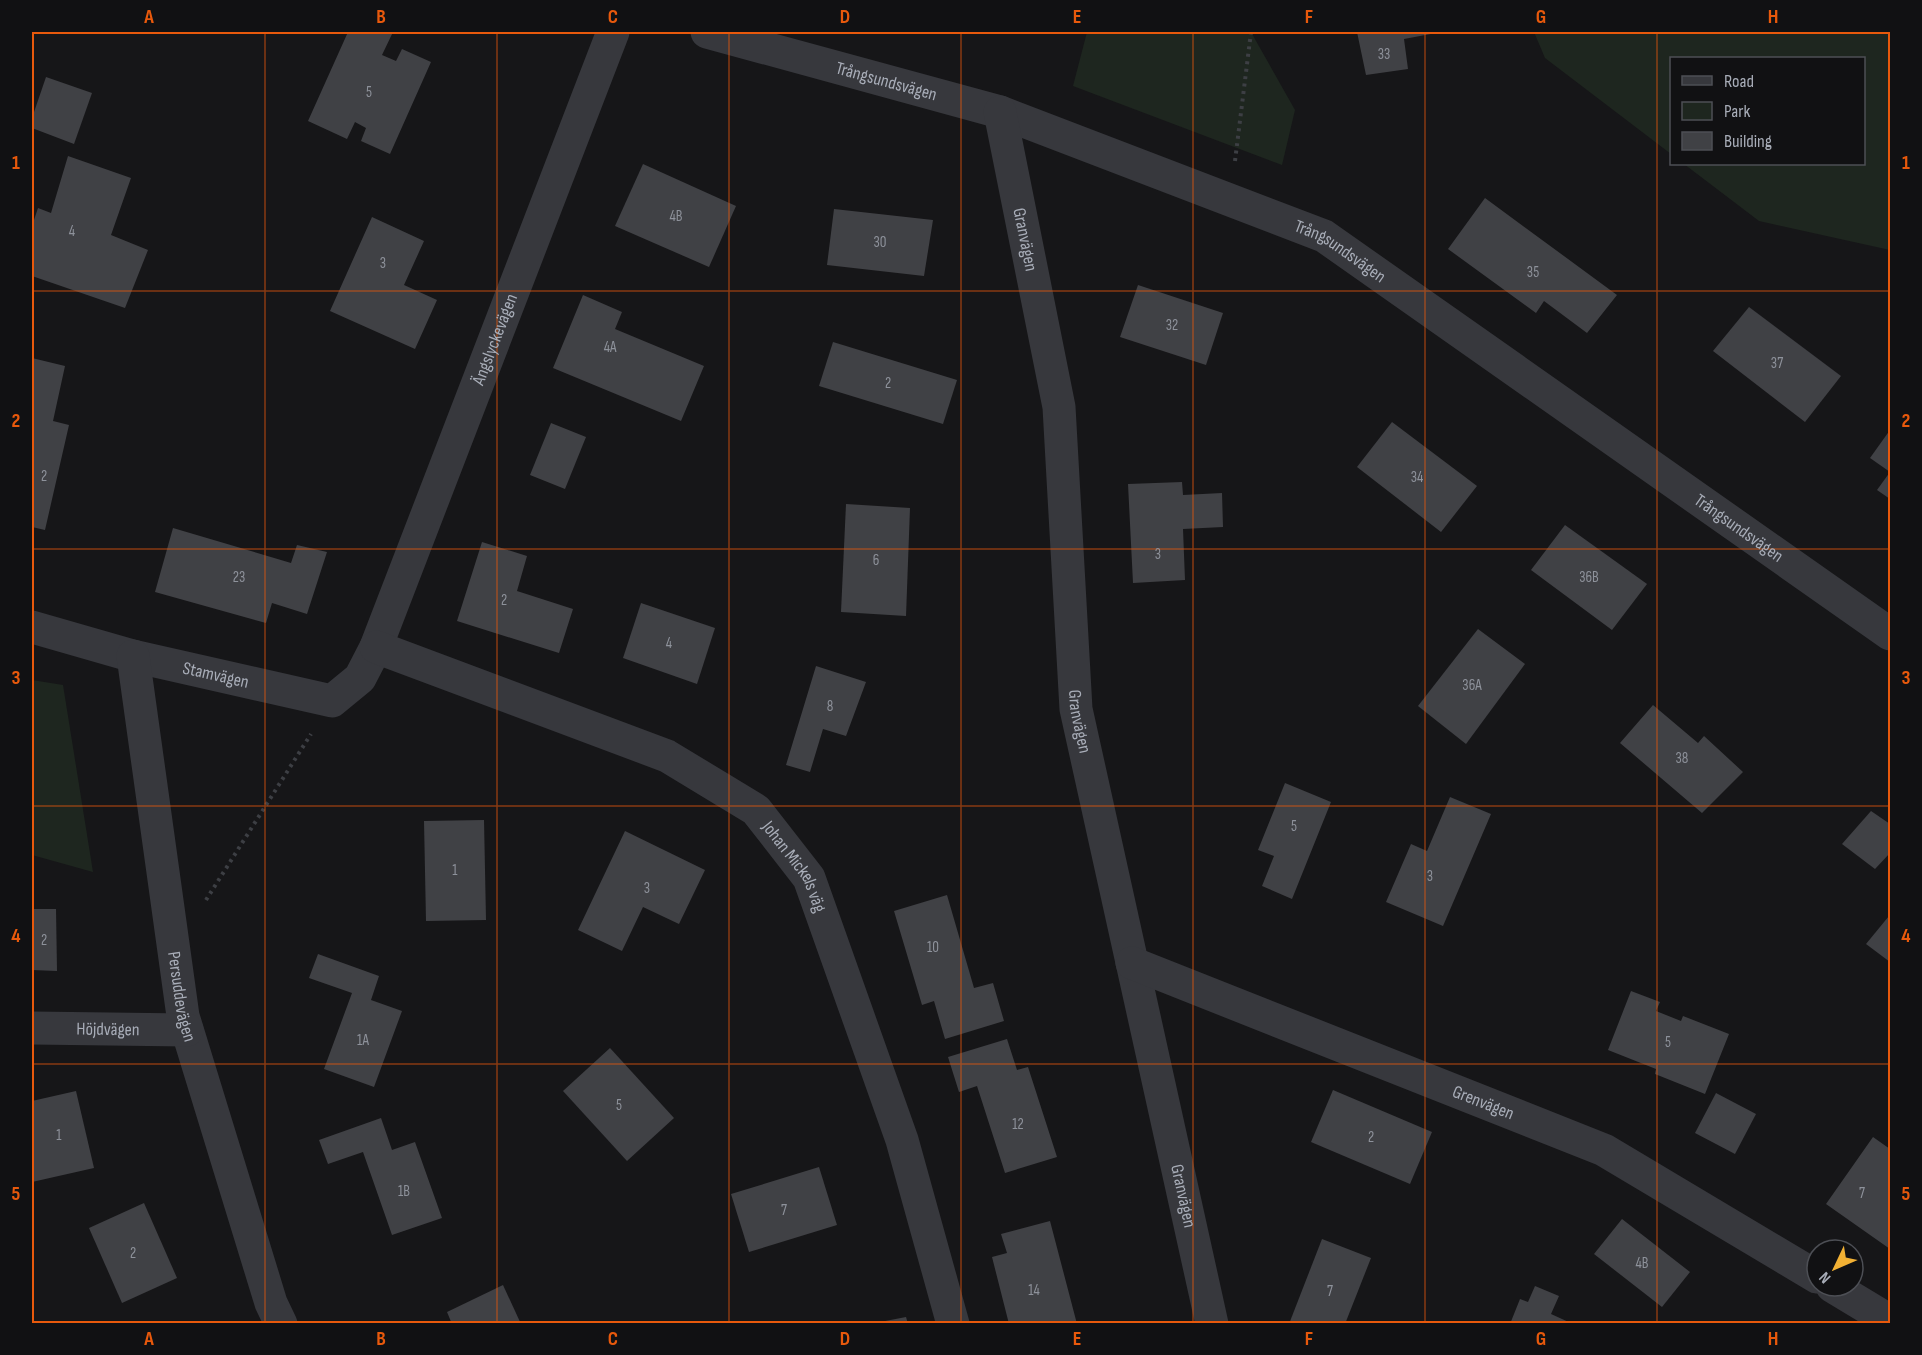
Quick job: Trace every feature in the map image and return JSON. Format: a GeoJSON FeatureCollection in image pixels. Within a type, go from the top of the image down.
{"type":"FeatureCollection","features":[{"type":"Feature","properties":{"kind":"street","name":"Ängslyckevägen"},"geometry":{"type":"LineString","coordinates":[[376,647],[613,32]]}},
{"type":"Feature","properties":{"kind":"street","name":"Trångsundsvägen"},"geometry":{"type":"LineString","coordinates":[[707,32],[1000,112],[1324,236],[1890,634]]}},
{"type":"Feature","properties":{"kind":"street","name":"Granvägen"},"geometry":{"type":"LineString","coordinates":[[1000,112],[1059,406],[1076,709],[1212,1323]]}},
{"type":"Feature","properties":{"kind":"street","name":"Stamvägen"},"geometry":{"type":"LineString","coordinates":[[32,627],[133,656],[332,702]]}},
{"type":"Feature","properties":{"kind":"street"},"geometry":{"type":"LineString","coordinates":[[332,702],[360,678],[376,647]]}},
{"type":"Feature","properties":{"kind":"street","name":"Johan Mickels väg"},"geometry":{"type":"LineString","coordinates":[[376,647],[667,756],[756,810],[809,878],[902,1140],[953,1323]]}},
{"type":"Feature","properties":{"kind":"street","name":"Persuddevägen"},"geometry":{"type":"LineString","coordinates":[[133,656],[173,951],[187,1030],[271,1303],[281,1323]]}},
{"type":"Feature","properties":{"kind":"street","name":"Grenvägen"},"geometry":{"type":"LineString","coordinates":[[1132,963],[1604,1150],[1805,1270]]}},
{"type":"Feature","properties":{"kind":"street","name":"Höjdvägen"},"geometry":{"type":"LineString","coordinates":[[32,1028],[187,1030]]}},
{"type":"Feature","properties":{"kind":"street"},"geometry":{"type":"LineString","coordinates":[[1852,1298],[1890,1321]]}},
{"type":"Feature","properties":{"kind":"path"},"geometry":{"type":"LineString","coordinates":[[1230,200],[1251,32]]}},
{"type":"Feature","properties":{"kind":"path"},"geometry":{"type":"LineString","coordinates":[[205,901],[332,702]]}},
{"type":"Feature","properties":{"kind":"green space"},"geometry":{"type":"Polygon","coordinates":[[[1087,32],[1251,32],[1295,110],[1282,165],[1073,86],[1087,32]]]}},
{"type":"Feature","properties":{"kind":"green space"},"geometry":{"type":"Polygon","coordinates":[[[1534,32],[1890,32],[1890,250],[1759,221],[1685,165],[1865,165],[1865,57],[1670,57],[1670,153],[1545,58],[1534,32]]]}},
{"type":"Feature","properties":{"kind":"green space"},"geometry":{"type":"Polygon","coordinates":[[[32,680],[63,685],[93,872],[32,855],[32,680]]]}},
{"type":"Feature","properties":{"kind":"building"},"geometry":{"type":"Polygon","coordinates":[[[348,32],[393,32],[382,55],[396,61],[402,49],[431,62],[390,154],[361,141],[366,128],[355,122],[347,139],[308,121],[348,32]]]}},
{"type":"Feature","properties":{"kind":"building"},"geometry":{"type":"Polygon","coordinates":[[[1357,32],[1436,33],[1404,39],[1408,69],[1366,75],[1357,32]]]}},
{"type":"Feature","properties":{"kind":"building"},"geometry":{"type":"Polygon","coordinates":[[[46,77],[92,93],[74,144],[32,128],[32,118],[46,77]]]}},
{"type":"Feature","properties":{"kind":"building"},"geometry":{"type":"Polygon","coordinates":[[[68,156],[131,178],[111,235],[148,250],[125,308],[32,276],[32,226],[38,208],[51,213],[68,156]]]}},
{"type":"Feature","properties":{"kind":"building"},"geometry":{"type":"Polygon","coordinates":[[[643,164],[736,206],[709,267],[615,226],[643,164]]]}},
{"type":"Feature","properties":{"kind":"building"},"geometry":{"type":"Polygon","coordinates":[[[1485,198],[1617,295],[1587,333],[1544,301],[1536,313],[1448,249],[1485,198]]]}},
{"type":"Feature","properties":{"kind":"building"},"geometry":{"type":"Polygon","coordinates":[[[834,209],[933,220],[924,276],[827,265],[834,209]]]}},
{"type":"Feature","properties":{"kind":"building"},"geometry":{"type":"Polygon","coordinates":[[[372,217],[424,241],[404,285],[437,300],[415,349],[330,311],[372,217]]]}},
{"type":"Feature","properties":{"kind":"building"},"geometry":{"type":"Polygon","coordinates":[[[1138,285],[1223,313],[1206,365],[1120,337],[1138,285]]]}},
{"type":"Feature","properties":{"kind":"building"},"geometry":{"type":"Polygon","coordinates":[[[583,295],[622,312],[615,329],[704,366],[681,421],[553,368],[583,295]]]}},
{"type":"Feature","properties":{"kind":"building"},"geometry":{"type":"Polygon","coordinates":[[[1749,307],[1841,376],[1805,422],[1713,351],[1749,307]]]}},
{"type":"Feature","properties":{"kind":"building"},"geometry":{"type":"Polygon","coordinates":[[[833,342],[957,380],[943,424],[819,386],[833,342]]]}},
{"type":"Feature","properties":{"kind":"building"},"geometry":{"type":"Polygon","coordinates":[[[32,358],[65,366],[53,421],[69,425],[45,530],[32,527],[32,358]]]}},
{"type":"Feature","properties":{"kind":"building"},"geometry":{"type":"Polygon","coordinates":[[[1392,422],[1477,486],[1441,532],[1357,467],[1392,422]]]}},
{"type":"Feature","properties":{"kind":"building"},"geometry":{"type":"Polygon","coordinates":[[[551,423],[586,437],[565,489],[530,475],[551,423]]]}},
{"type":"Feature","properties":{"kind":"building"},"geometry":{"type":"Polygon","coordinates":[[[1890,430],[1890,472],[1870,458],[1890,430]]]}},
{"type":"Feature","properties":{"kind":"building"},"geometry":{"type":"Polygon","coordinates":[[[1890,472],[1890,499],[1877,490],[1890,472]]]}},
{"type":"Feature","properties":{"kind":"building"},"geometry":{"type":"Polygon","coordinates":[[[1182,482],[1183,495],[1222,493],[1223,527],[1183,529],[1185,580],[1133,583],[1128,484],[1182,482]]]}},
{"type":"Feature","properties":{"kind":"building"},"geometry":{"type":"Polygon","coordinates":[[[846,504],[910,508],[906,616],[841,612],[846,504]]]}},
{"type":"Feature","properties":{"kind":"building"},"geometry":{"type":"Polygon","coordinates":[[[1565,525],[1647,584],[1612,630],[1531,570],[1565,525]]]}},
{"type":"Feature","properties":{"kind":"building"},"geometry":{"type":"Polygon","coordinates":[[[173,528],[291,563],[297,545],[327,552],[307,614],[272,603],[266,623],[155,592],[173,528]]]}},
{"type":"Feature","properties":{"kind":"building"},"geometry":{"type":"Polygon","coordinates":[[[482,542],[527,556],[517,591],[573,609],[559,653],[457,621],[482,542]]]}},
{"type":"Feature","properties":{"kind":"building"},"geometry":{"type":"Polygon","coordinates":[[[641,603],[715,628],[697,684],[623,658],[641,603]]]}},
{"type":"Feature","properties":{"kind":"building"},"geometry":{"type":"Polygon","coordinates":[[[1478,629],[1525,664],[1466,744],[1418,706],[1478,629]]]}},
{"type":"Feature","properties":{"kind":"building"},"geometry":{"type":"Polygon","coordinates":[[[816,666],[866,682],[846,736],[823,729],[810,772],[786,765],[816,666]]]}},
{"type":"Feature","properties":{"kind":"building"},"geometry":{"type":"Polygon","coordinates":[[[1653,705],[1698,743],[1704,736],[1743,772],[1702,813],[1620,743],[1653,705]]]}},
{"type":"Feature","properties":{"kind":"building"},"geometry":{"type":"Polygon","coordinates":[[[1285,783],[1331,802],[1292,899],[1262,886],[1274,856],[1258,850],[1285,783]]]}},
{"type":"Feature","properties":{"kind":"building"},"geometry":{"type":"Polygon","coordinates":[[[1450,797],[1491,814],[1443,926],[1386,902],[1411,844],[1427,851],[1450,797]]]}},
{"type":"Feature","properties":{"kind":"building"},"geometry":{"type":"Polygon","coordinates":[[[1871,811],[1890,824],[1890,853],[1875,869],[1842,844],[1871,811]]]}},
{"type":"Feature","properties":{"kind":"building"},"geometry":{"type":"Polygon","coordinates":[[[484,820],[486,920],[426,921],[424,821],[484,820]]]}},
{"type":"Feature","properties":{"kind":"building"},"geometry":{"type":"Polygon","coordinates":[[[625,831],[705,870],[679,924],[643,907],[622,951],[578,930],[625,831]]]}},
{"type":"Feature","properties":{"kind":"building"},"geometry":{"type":"Polygon","coordinates":[[[947,895],[974,988],[993,983],[1004,1021],[945,1039],[934,1001],[922,1005],[894,911],[947,895]]]}},
{"type":"Feature","properties":{"kind":"building"},"geometry":{"type":"Polygon","coordinates":[[[32,909],[56,909],[57,971],[32,970],[32,909]]]}},
{"type":"Feature","properties":{"kind":"building"},"geometry":{"type":"Polygon","coordinates":[[[1890,917],[1890,962],[1866,944],[1890,917]]]}},
{"type":"Feature","properties":{"kind":"building"},"geometry":{"type":"Polygon","coordinates":[[[318,954],[379,976],[371,1000],[402,1011],[374,1087],[324,1069],[352,993],[309,978],[318,954]]]}},
{"type":"Feature","properties":{"kind":"building"},"geometry":{"type":"Polygon","coordinates":[[[1631,991],[1660,1002],[1656,1011],[1681,1021],[1683,1016],[1729,1034],[1705,1094],[1655,1074],[1656,1069],[1608,1050],[1631,991]]]}},
{"type":"Feature","properties":{"kind":"building"},"geometry":{"type":"Polygon","coordinates":[[[1007,1039],[1017,1070],[1028,1067],[1057,1157],[1005,1173],[977,1086],[959,1092],[948,1057],[1007,1039]]]}},
{"type":"Feature","properties":{"kind":"building"},"geometry":{"type":"Polygon","coordinates":[[[610,1048],[674,1118],[627,1161],[563,1091],[610,1048]]]}},
{"type":"Feature","properties":{"kind":"building"},"geometry":{"type":"Polygon","coordinates":[[[1333,1090],[1432,1132],[1410,1184],[1311,1142],[1333,1090]]]}},
{"type":"Feature","properties":{"kind":"building"},"geometry":{"type":"Polygon","coordinates":[[[76,1091],[94,1168],[32,1182],[32,1101],[76,1091]]]}},
{"type":"Feature","properties":{"kind":"building"},"geometry":{"type":"Polygon","coordinates":[[[1716,1093],[1756,1114],[1735,1154],[1695,1133],[1716,1093]]]}},
{"type":"Feature","properties":{"kind":"building"},"geometry":{"type":"Polygon","coordinates":[[[381,1118],[392,1150],[415,1142],[442,1218],[392,1235],[363,1152],[328,1164],[319,1140],[381,1118]]]}},
{"type":"Feature","properties":{"kind":"building"},"geometry":{"type":"Polygon","coordinates":[[[1873,1137],[1890,1149],[1890,1249],[1826,1204],[1873,1137]]]}},
{"type":"Feature","properties":{"kind":"building"},"geometry":{"type":"Polygon","coordinates":[[[819,1167],[837,1225],[749,1252],[731,1194],[819,1167]]]}},
{"type":"Feature","properties":{"kind":"building"},"geometry":{"type":"Polygon","coordinates":[[[144,1203],[177,1278],[122,1303],[89,1228],[144,1203]]]}},
{"type":"Feature","properties":{"kind":"building"},"geometry":{"type":"Polygon","coordinates":[[[1622,1219],[1690,1272],[1662,1307],[1594,1254],[1622,1219]]]}},
{"type":"Feature","properties":{"kind":"building"},"geometry":{"type":"Polygon","coordinates":[[[1050,1221],[1077,1324],[1009,1324],[992,1257],[1007,1253],[1001,1234],[1050,1221]]]}},
{"type":"Feature","properties":{"kind":"building"},"geometry":{"type":"Polygon","coordinates":[[[1322,1239],[1371,1258],[1345,1324],[1289,1324],[1322,1239]]]}},
{"type":"Feature","properties":{"kind":"building"},"geometry":{"type":"Polygon","coordinates":[[[503,1285],[521,1324],[452,1324],[447,1312],[503,1285]]]}},
{"type":"Feature","properties":{"kind":"building"},"geometry":{"type":"Polygon","coordinates":[[[1535,1286],[1559,1296],[1551,1314],[1573,1324],[1510,1324],[1520,1299],[1528,1302],[1535,1286]]]}},
{"type":"Feature","properties":{"kind":"building"},"geometry":{"type":"Polygon","coordinates":[[[906,1317],[908,1324],[880,1324],[880,1322],[906,1317]]]}}]}
